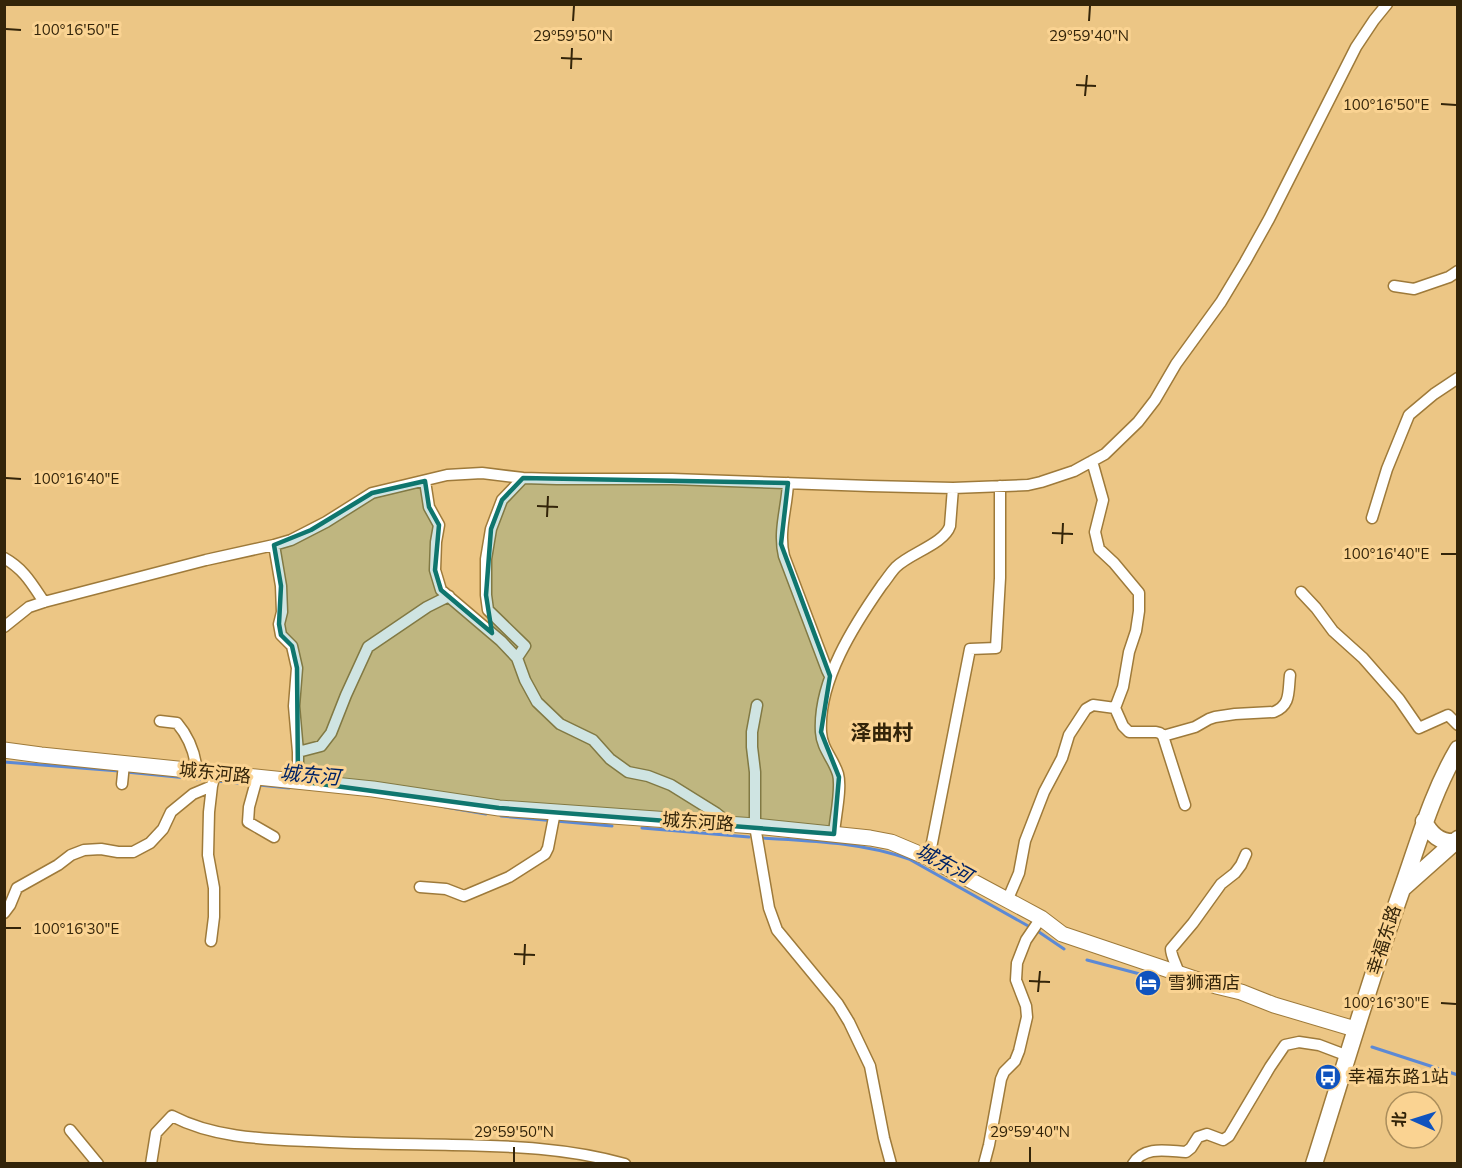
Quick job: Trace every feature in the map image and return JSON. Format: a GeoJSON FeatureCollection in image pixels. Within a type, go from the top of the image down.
{"type":"FeatureCollection","features":[{"type":"Feature","properties":{"kind":"main road","name":"幸福东路"},"geometry":{"type":"LineString","coordinates":[[1314,1164],[1355,1029],[1424,821],[1442,777],[1458,749]]}},
{"type":"Feature","properties":{"kind":"main road"},"geometry":{"type":"LineString","coordinates":[[1424,821],[1427,828],[1446,842],[1456,840]]}},
{"type":"Feature","properties":{"kind":"main road"},"geometry":{"type":"LineString","coordinates":[[1402,888],[1456,840]]}},
{"type":"Feature","properties":{"kind":"street"},"geometry":{"type":"LineString","coordinates":[[4,627],[29,607],[44,602],[291,540],[372,493],[447,475],[482,473],[524,478],[672,479],[953,488],[1041,483],[1074,471],[1116,445],[1138,422],[1221,302],[1269,219],[1356,47],[1387,4]]}},
{"type":"Feature","properties":{"kind":"street"},"geometry":{"type":"LineString","coordinates":[[1394,286],[1414,289],[1449,278],[1458,271]]}},
{"type":"Feature","properties":{"kind":"street"},"geometry":{"type":"LineString","coordinates":[[1372,518],[1387,469],[1409,415],[1458,378]]}},
{"type":"Feature","properties":{"kind":"street"},"geometry":{"type":"LineString","coordinates":[[1092,461],[1103,500],[1095,532],[1099,549],[1139,593],[1136,631],[1129,652],[1123,687],[1115,708],[1129,732],[1160,733],[1185,805]]}},
{"type":"Feature","properties":{"kind":"street"},"geometry":{"type":"LineString","coordinates":[[517,658],[525,646],[488,610],[486,559],[491,529],[502,500],[524,478]]}},
{"type":"Feature","properties":{"kind":"street"},"geometry":{"type":"LineString","coordinates":[[425,481],[429,507],[439,525],[435,570],[441,590],[501,641],[517,658],[525,680],[537,702],[560,724],[593,740],[610,759],[628,772],[671,784],[731,825]]}},
{"type":"Feature","properties":{"kind":"street"},"geometry":{"type":"LineString","coordinates":[[788,483],[781,544],[830,676]]}},
{"type":"Feature","properties":{"kind":"street"},"geometry":{"type":"LineString","coordinates":[[929,858],[970,649],[996,648],[1000,578],[1000,486]]}},
{"type":"Feature","properties":{"kind":"street"},"geometry":{"type":"LineString","coordinates":[[834,834],[839,777],[834,763],[825,751],[821,732],[823,706],[830,676],[845,644],[895,568],[948,531],[953,488]]}},
{"type":"Feature","properties":{"kind":"street"},"geometry":{"type":"LineString","coordinates":[[274,545],[281,586],[282,612],[279,624],[281,635],[292,646],[297,668],[294,706],[298,781]]}},
{"type":"Feature","properties":{"kind":"street"},"geometry":{"type":"LineString","coordinates":[[4,558],[24,573],[44,602]]}},
{"type":"Feature","properties":{"kind":"street"},"geometry":{"type":"LineString","coordinates":[[1301,591],[1333,631],[1363,658],[1399,699],[1419,728],[1448,715],[1458,725]]}},
{"type":"Feature","properties":{"kind":"street"},"geometry":{"type":"LineString","coordinates":[[298,752],[321,746],[331,733],[368,647],[448,596]]}},
{"type":"Feature","properties":{"kind":"street"},"geometry":{"type":"LineString","coordinates":[[1162,736],[1195,727],[1215,717],[1274,712],[1287,703],[1290,675]]}},
{"type":"Feature","properties":{"kind":"street"},"geometry":{"type":"LineString","coordinates":[[757,705],[752,732],[755,829],[769,908],[777,930],[838,1004],[870,1066],[891,1164]]}},
{"type":"Feature","properties":{"kind":"street"},"geometry":{"type":"LineString","coordinates":[[1007,901],[1019,873],[1025,841],[1044,792],[1062,758],[1069,735],[1086,709],[1093,705],[1115,708]]}},
{"type":"Feature","properties":{"kind":"street"},"geometry":{"type":"LineString","coordinates":[[160,721],[177,723],[186,734],[198,771]]}},
{"type":"Feature","properties":{"kind":"street","name":"城东河路"},"geometry":{"type":"LineString","coordinates":[[4,750],[198,771],[214,779],[255,784],[298,781],[373,789],[499,808],[553,820],[731,825],[870,838],[891,843],[929,858],[1007,901],[1036,926],[1179,974],[1241,992],[1274,1005],[1355,1029]]}},
{"type":"Feature","properties":{"kind":"street"},"geometry":{"type":"LineString","coordinates":[[122,784],[124,764]]}},
{"type":"Feature","properties":{"kind":"street"},"geometry":{"type":"LineString","coordinates":[[4,913],[17,888],[71,855],[84,850],[101,849],[133,852],[150,843],[163,829],[171,812],[214,779]]}},
{"type":"Feature","properties":{"kind":"street"},"geometry":{"type":"LineString","coordinates":[[212,941],[214,888],[208,855],[209,812],[214,779]]}},
{"type":"Feature","properties":{"kind":"street"},"geometry":{"type":"LineString","coordinates":[[255,784],[248,822],[274,837]]}},
{"type":"Feature","properties":{"kind":"street"},"geometry":{"type":"LineString","coordinates":[[420,888],[446,889],[464,896],[509,877],[545,854],[553,820]]}},
{"type":"Feature","properties":{"kind":"street"},"geometry":{"type":"LineString","coordinates":[[1179,974],[1171,949],[1221,884],[1235,873],[1246,854]]}},
{"type":"Feature","properties":{"kind":"street"},"geometry":{"type":"LineString","coordinates":[[984,1164],[1000,1079],[1015,1061],[1027,1017],[1026,1006],[1017,985],[1016,973],[1020,954],[1036,926]]}},
{"type":"Feature","properties":{"kind":"street"},"geometry":{"type":"LineString","coordinates":[[1133,1164],[1142,1153],[1186,1152],[1198,1137],[1207,1134],[1223,1140],[1229,1136],[1285,1045],[1299,1042],[1319,1045],[1348,1056]]}},
{"type":"Feature","properties":{"kind":"street"},"geometry":{"type":"LineString","coordinates":[[151,1164],[156,1132],[172,1116],[200,1128],[241,1136],[342,1143],[513,1147],[574,1153],[625,1164]]}},
{"type":"Feature","properties":{"kind":"street"},"geometry":{"type":"LineString","coordinates":[[70,1130],[98,1164]]}},
{"type":"Feature","properties":{"kind":"highlighted area"},"geometry":{"type":"Polygon","coordinates":[[[523,478],[788,483],[781,544],[830,676],[821,732],[839,777],[834,834],[499,808],[298,781],[297,668],[292,646],[281,635],[279,624],[281,586],[274,545],[311,530],[372,493],[425,481],[429,507],[439,525],[435,570],[441,590],[492,633],[486,595],[491,529],[502,500],[523,478]]]}},
{"type":"Feature","properties":{"kind":"waterway","name":"城东河"},"geometry":{"type":"LineString","coordinates":[[4,762],[119,771]]}},
{"type":"Feature","properties":{"kind":"waterway","name":"城东河"},"geometry":{"type":"LineString","coordinates":[[126,772],[289,788]]}},
{"type":"Feature","properties":{"kind":"waterway","name":"城东河"},"geometry":{"type":"LineString","coordinates":[[445,807],[486,814]]}},
{"type":"Feature","properties":{"kind":"waterway","name":"城东河"},"geometry":{"type":"LineString","coordinates":[[501,816],[612,826]]}},
{"type":"Feature","properties":{"kind":"waterway","name":"城东河"},"geometry":{"type":"LineString","coordinates":[[642,828],[749,837]]}},
{"type":"Feature","properties":{"kind":"waterway","name":"城东河"},"geometry":{"type":"LineString","coordinates":[[761,838],[817,841],[891,853],[909,859],[1030,927]]}},
{"type":"Feature","properties":{"kind":"waterway","name":"城东河"},"geometry":{"type":"LineString","coordinates":[[1036,930],[1064,949]]}},
{"type":"Feature","properties":{"kind":"waterway","name":"城东河"},"geometry":{"type":"LineString","coordinates":[[1087,960],[1155,978]]}},
{"type":"Feature","properties":{"kind":"waterway","name":"城东河"},"geometry":{"type":"LineString","coordinates":[[1372,1047],[1458,1075]]}},
{"type":"Feature","properties":{"kind":"place","name":"雪狮酒店"},"geometry":{"type":"Point","coordinates":[1148,983]}},
{"type":"Feature","properties":{"kind":"place","name":"幸福东路1站"},"geometry":{"type":"Point","coordinates":[1328,1077]}},
{"type":"Feature","properties":{"kind":"district","name":"泽曲村"},"geometry":{"type":"Point","coordinates":[882,733]}}]}
